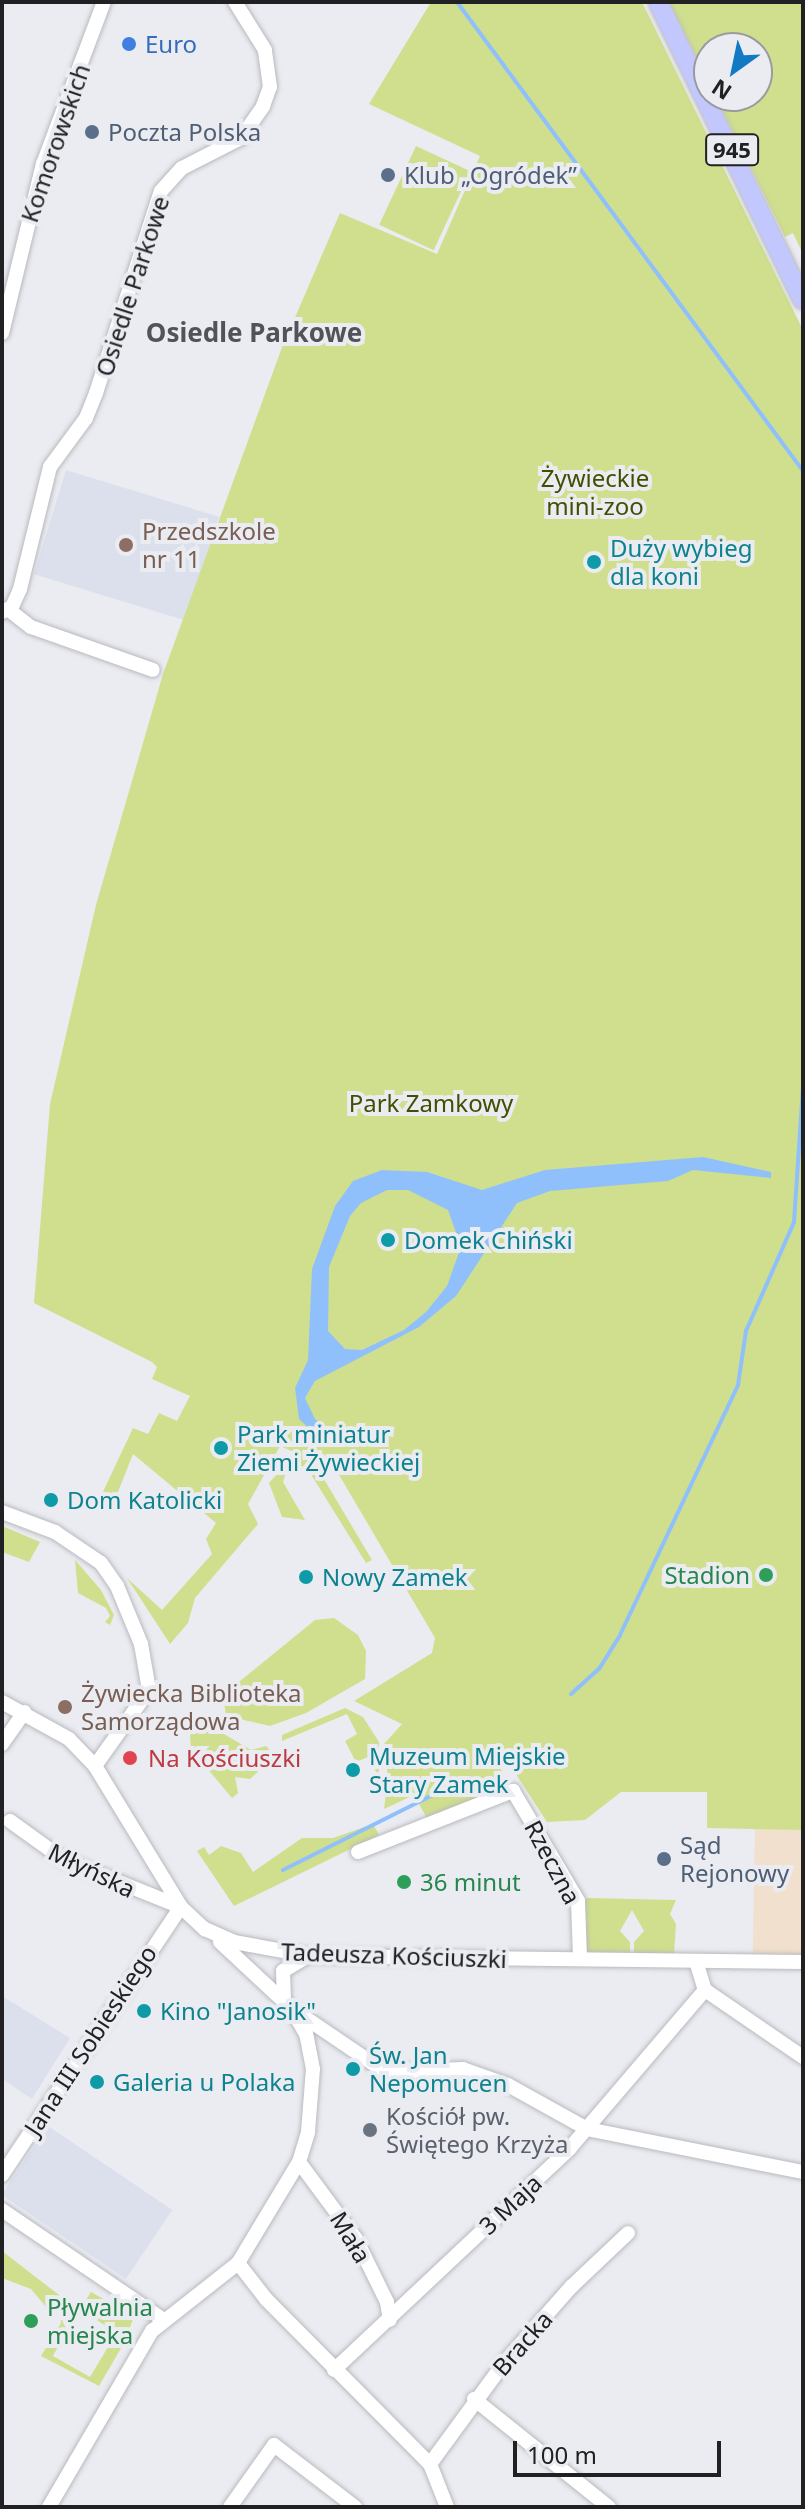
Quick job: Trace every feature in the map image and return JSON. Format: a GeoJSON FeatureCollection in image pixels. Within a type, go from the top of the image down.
{"type":"FeatureCollection","features":[{"type":"Feature","properties":{"kind":"main road","name":"945"},"geometry":{"type":"LineString","coordinates":[[658,2],[803,300]]}},
{"type":"Feature","properties":{"kind":"street","name":"Komorowskich"},"geometry":{"type":"LineString","coordinates":[[3,326],[43,164],[104,2]]}},
{"type":"Feature","properties":{"kind":"street","name":"Osiedle Parkowe"},"geometry":{"type":"LineString","coordinates":[[153,670],[31,627],[6,611],[20,589],[50,467],[86,418],[96,393],[161,191],[182,168],[241,138],[263,106],[270,87],[265,50],[235,2]]}},
{"type":"Feature","properties":{"kind":"street"},"geometry":{"type":"LineString","coordinates":[[2,1512],[55,1532],[101,1563],[117,1586],[141,1644],[149,1690],[95,1766]]}},
{"type":"Feature","properties":{"kind":"street","name":"Tadeusza Kościuszki"},"geometry":{"type":"LineString","coordinates":[[2,1702],[69,1739],[95,1766],[181,1907],[209,1931],[258,1949],[310,1956],[803,1962]]}},
{"type":"Feature","properties":{"kind":"street"},"geometry":{"type":"LineString","coordinates":[[2,1744],[24,1712]]}},
{"type":"Feature","properties":{"kind":"street","name":"Rzeczna"},"geometry":{"type":"LineString","coordinates":[[358,1852],[401,1840],[513,1791],[578,1901],[580,1959]]}},
{"type":"Feature","properties":{"kind":"street","name":"Młyńska"},"geometry":{"type":"LineString","coordinates":[[10,1821],[64,1860],[181,1907]]}},
{"type":"Feature","properties":{"kind":"street","name":"Jana III Sobieskiego"},"geometry":{"type":"LineString","coordinates":[[2,2175],[158,1936],[181,1907]]}},
{"type":"Feature","properties":{"kind":"street"},"geometry":{"type":"LineString","coordinates":[[209,1931],[288,2004],[343,2046],[389,2073],[447,2066],[483,2075],[587,2129],[803,2172]]}},
{"type":"Feature","properties":{"kind":"street"},"geometry":{"type":"LineString","coordinates":[[49,2507],[140,2349],[164,2320],[210,2290],[238,2263],[299,2162],[308,2132],[313,2069],[306,2034],[288,2004],[283,1971],[310,1956]]}},
{"type":"Feature","properties":{"kind":"street"},"geometry":{"type":"LineString","coordinates":[[696,1961],[705,1990],[803,2057]]}},
{"type":"Feature","properties":{"kind":"street","name":"3 Maja"},"geometry":{"type":"LineString","coordinates":[[334,2370],[390,2320],[587,2129],[705,1990]]}},
{"type":"Feature","properties":{"kind":"street"},"geometry":{"type":"LineString","coordinates":[[313,2069],[327,2049],[343,2046]]}},
{"type":"Feature","properties":{"kind":"street","name":"Mała"},"geometry":{"type":"LineString","coordinates":[[299,2162],[356,2239],[387,2302],[390,2320]]}},
{"type":"Feature","properties":{"kind":"street"},"geometry":{"type":"LineString","coordinates":[[2,2210],[164,2320]]}},
{"type":"Feature","properties":{"kind":"street","name":"Bracka"},"geometry":{"type":"LineString","coordinates":[[430,2464],[474,2399],[555,2304],[628,2233]]}},
{"type":"Feature","properties":{"kind":"street"},"geometry":{"type":"LineString","coordinates":[[238,2263],[334,2370],[430,2464],[447,2507]]}},
{"type":"Feature","properties":{"kind":"street"},"geometry":{"type":"LineString","coordinates":[[474,2399],[609,2507]]}},
{"type":"Feature","properties":{"kind":"street"},"geometry":{"type":"LineString","coordinates":[[230,2507],[274,2445],[355,2507]]}},
{"type":"Feature","properties":{"kind":"shaded area","name":"Przedszkole nr 11"},"geometry":{"type":"Polygon","coordinates":[[[66,470],[219,517],[187,621],[34,574],[66,470]]]}},
{"type":"Feature","properties":{"kind":"shaded area"},"geometry":{"type":"Polygon","coordinates":[[[755,1829],[803,1830],[801,1956],[753,1955],[755,1829]]]}},
{"type":"Feature","properties":{"kind":"shaded area"},"geometry":{"type":"Polygon","coordinates":[[[2,1996],[70,2038],[32,2099],[2,2079],[2,1996]]]}},
{"type":"Feature","properties":{"kind":"shaded area"},"geometry":{"type":"Polygon","coordinates":[[[48,2126],[172,2210],[126,2279],[2,2195],[48,2126]]]}},
{"type":"Feature","properties":{"kind":"green space","name":"Park Zamkowy"},"geometry":{"type":"Polygon","coordinates":[[[431,2],[642,2],[693,106],[693,112],[696,112],[803,330],[803,1830],[707,1828],[707,1792],[621,1792],[585,1820],[547,1822],[510,1765],[498,1764],[513,1791],[500,1788],[429,1822],[414,1795],[384,1809],[388,1778],[384,1744],[402,1724],[354,1701],[432,1653],[435,1638],[335,1468],[312,1459],[372,1560],[366,1563],[307,1468],[298,1465],[287,1470],[283,1482],[305,1520],[282,1517],[269,1483],[296,1453],[280,1446],[248,1504],[258,1524],[195,1598],[188,1623],[170,1644],[127,1578],[162,1610],[212,1554],[206,1539],[216,1523],[133,1454],[114,1502],[101,1496],[133,1428],[148,1434],[159,1413],[177,1421],[190,1396],[152,1379],[157,1367],[152,1362],[34,1303],[50,1104],[96,905],[163,674],[281,350],[340,213],[437,254],[480,156],[369,104],[431,2]]]}},
{"type":"Feature","properties":{"kind":"green space"},"geometry":{"type":"Polygon","coordinates":[[[669,2],[803,2],[803,254],[793,233],[785,237],[723,112],[773,112],[773,32],[693,32],[693,51],[669,2]]]}},
{"type":"Feature","properties":{"kind":"green space"},"geometry":{"type":"Polygon","coordinates":[[[416,146],[470,171],[434,250],[379,225],[416,146]]]}},
{"type":"Feature","properties":{"kind":"green space"},"geometry":{"type":"Polygon","coordinates":[[[2,1526],[40,1542],[29,1562],[2,1552],[2,1526]]]}},
{"type":"Feature","properties":{"kind":"green space"},"geometry":{"type":"Polygon","coordinates":[[[75,1560],[101,1590],[114,1615],[110,1625],[105,1622],[110,1616],[106,1608],[78,1593],[75,1560]]]}},
{"type":"Feature","properties":{"kind":"green space"},"geometry":{"type":"Polygon","coordinates":[[[334,1618],[358,1635],[366,1651],[365,1679],[306,1713],[270,1726],[226,1716],[223,1695],[315,1620],[334,1618]]]}},
{"type":"Feature","properties":{"kind":"green space"},"geometry":{"type":"Polygon","coordinates":[[[345,1708],[363,1717],[379,1742],[379,1777],[368,1757],[356,1762],[345,1741],[357,1734],[347,1714],[282,1741],[282,1735],[345,1708]]]}},
{"type":"Feature","properties":{"kind":"green space"},"geometry":{"type":"Polygon","coordinates":[[[212,1727],[251,1750],[266,1746],[275,1756],[250,1779],[235,1777],[238,1793],[232,1798],[191,1749],[190,1735],[196,1728],[204,1734],[212,1727]]]}},
{"type":"Feature","properties":{"kind":"green space"},"geometry":{"type":"Polygon","coordinates":[[[373,1824],[379,1835],[234,1906],[197,1851],[204,1847],[209,1855],[221,1846],[241,1853],[253,1872],[302,1838],[333,1838],[373,1824]]]}},
{"type":"Feature","properties":{"kind":"green space"},"geometry":{"type":"Polygon","coordinates":[[[588,1898],[676,1900],[670,1914],[676,1924],[674,1954],[634,1953],[634,1942],[644,1931],[632,1910],[620,1931],[630,1942],[630,1953],[581,1953],[578,1901],[588,1898]]]}},
{"type":"Feature","properties":{"kind":"green space"},"geometry":{"type":"Polygon","coordinates":[[[2,2251],[72,2305],[62,2320],[67,2330],[53,2356],[90,2377],[114,2337],[124,2343],[99,2386],[41,2356],[61,2323],[60,2310],[46,2307],[31,2289],[2,2278],[2,2251]]]}},
{"type":"Feature","properties":{"kind":"green space"},"geometry":{"type":"Polygon","coordinates":[[[91,2292],[134,2316],[126,2339],[80,2309],[91,2292]]]}},
{"type":"Feature","properties":{"kind":"water"},"geometry":{"type":"Polygon","coordinates":[[[703,1157],[771,1172],[771,1178],[693,1170],[668,1181],[550,1191],[517,1203],[456,1296],[419,1327],[315,1381],[305,1398],[315,1419],[331,1432],[327,1445],[299,1419],[295,1388],[308,1360],[312,1269],[335,1206],[353,1181],[382,1170],[427,1172],[482,1190],[545,1170],[703,1157]],[[387,1190],[361,1203],[350,1216],[329,1267],[328,1331],[345,1349],[362,1350],[404,1330],[426,1312],[447,1286],[461,1247],[448,1210],[408,1190],[387,1190]]]}},
{"type":"Feature","properties":{"kind":"waterway"},"geometry":{"type":"LineString","coordinates":[[457,2],[803,471]]}},
{"type":"Feature","properties":{"kind":"waterway"},"geometry":{"type":"LineString","coordinates":[[571,1694],[599,1669],[620,1635],[738,1385],[746,1331],[794,1222],[803,1085]]}},
{"type":"Feature","properties":{"kind":"waterway"},"geometry":{"type":"LineString","coordinates":[[283,1870],[447,1788]]}},
{"type":"Feature","properties":{"kind":"place","name":"Euro"},"geometry":{"type":"Point","coordinates":[129,44]}},
{"type":"Feature","properties":{"kind":"place","name":"Poczta Polska"},"geometry":{"type":"Point","coordinates":[92,132]}},
{"type":"Feature","properties":{"kind":"place","name":"Klub „Ogródek”"},"geometry":{"type":"Point","coordinates":[388,175]}},
{"type":"Feature","properties":{"kind":"place","name":"Przedszkole nr 11"},"geometry":{"type":"Point","coordinates":[126,545]}},
{"type":"Feature","properties":{"kind":"place","name":"Duży wybieg dla koni"},"geometry":{"type":"Point","coordinates":[594,562]}},
{"type":"Feature","properties":{"kind":"place","name":"Domek Chiński"},"geometry":{"type":"Point","coordinates":[388,1240]}},
{"type":"Feature","properties":{"kind":"place","name":"Park miniatur Ziemi Żywieckiej"},"geometry":{"type":"Point","coordinates":[221,1448]}},
{"type":"Feature","properties":{"kind":"place","name":"Dom Katolicki"},"geometry":{"type":"Point","coordinates":[51,1500]}},
{"type":"Feature","properties":{"kind":"place","name":"Stadion"},"geometry":{"type":"Point","coordinates":[766,1575]}},
{"type":"Feature","properties":{"kind":"place","name":"Nowy Zamek"},"geometry":{"type":"Point","coordinates":[306,1577]}},
{"type":"Feature","properties":{"kind":"place","name":"Żywiecka Biblioteka Samorządowa"},"geometry":{"type":"Point","coordinates":[65,1707]}},
{"type":"Feature","properties":{"kind":"place","name":"Na Kościuszki"},"geometry":{"type":"Point","coordinates":[130,1758]}},
{"type":"Feature","properties":{"kind":"place","name":"Muzeum Miejskie Stary Zamek"},"geometry":{"type":"Point","coordinates":[353,1770]}},
{"type":"Feature","properties":{"kind":"place","name":"Sąd Rejonowy"},"geometry":{"type":"Point","coordinates":[664,1859]}},
{"type":"Feature","properties":{"kind":"place","name":"36 minut"},"geometry":{"type":"Point","coordinates":[404,1882]}},
{"type":"Feature","properties":{"kind":"place","name":"Kino \"Janosik\""},"geometry":{"type":"Point","coordinates":[144,2011]}},
{"type":"Feature","properties":{"kind":"place","name":"Św. Jan Nepomucen"},"geometry":{"type":"Point","coordinates":[353,2069]}},
{"type":"Feature","properties":{"kind":"place","name":"Galeria u Polaka"},"geometry":{"type":"Point","coordinates":[97,2082]}},
{"type":"Feature","properties":{"kind":"place","name":"Kościół pw. Świętego Krzyża"},"geometry":{"type":"Point","coordinates":[370,2130]}},
{"type":"Feature","properties":{"kind":"place","name":"Pływalnia miejska"},"geometry":{"type":"Point","coordinates":[31,2321]}},
{"type":"Feature","properties":{"kind":"district","name":"Osiedle Parkowe"},"geometry":{"type":"Point","coordinates":[254,333]}},
{"type":"Feature","properties":{"kind":"park label","name":"Żywieckie mini-zoo"},"geometry":{"type":"Point","coordinates":[595,492]}}]}
